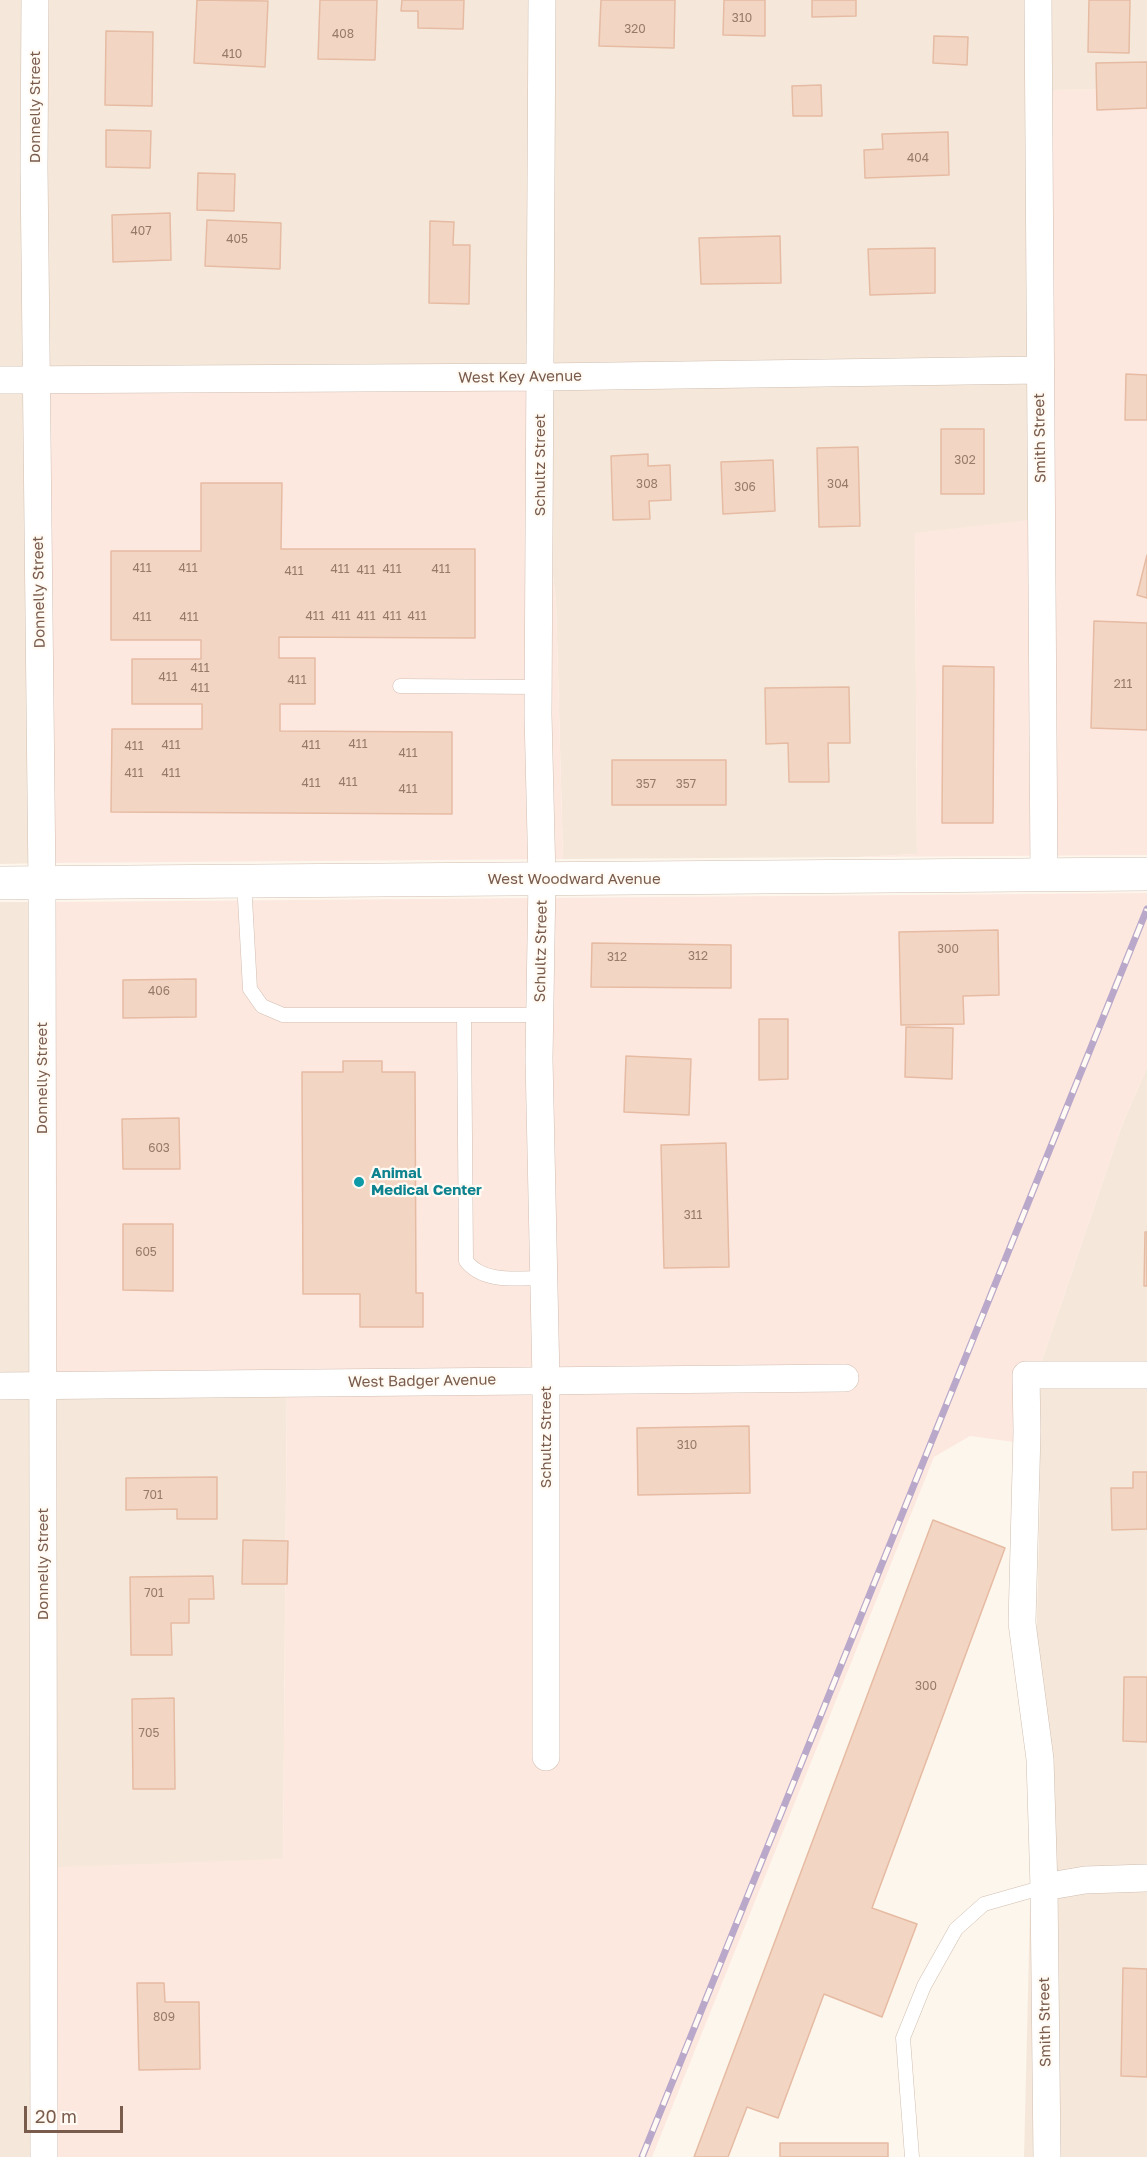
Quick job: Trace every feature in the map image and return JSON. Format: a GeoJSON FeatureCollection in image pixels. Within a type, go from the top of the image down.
{"type":"FeatureCollection","features":[{"type":"Feature","properties":{"kind":"street","name":"Donnelly Street"},"geometry":{"type":"LineString","coordinates":[[35,0],[36,380],[42,883],[45,2157]]}},
{"type":"Feature","properties":{"kind":"street","name":"Schultz Street"},"geometry":{"type":"LineString","coordinates":[[542,0],[538,687],[546,1380],[546,1757]]}},
{"type":"Feature","properties":{"kind":"street","name":"Smith Street"},"geometry":{"type":"LineString","coordinates":[[1038,0],[1044,876]]}},
{"type":"Feature","properties":{"kind":"street","name":"West Key Avenue"},"geometry":{"type":"LineString","coordinates":[[0,380],[541,377],[1040,370]]}},
{"type":"Feature","properties":{"kind":"street","name":"West Woodward Avenue"},"geometry":{"type":"LineString","coordinates":[[0,883],[1147,874]]}},
{"type":"Feature","properties":{"kind":"street","name":"Smith Street"},"geometry":{"type":"LineString","coordinates":[[1047,2157],[1040,1758],[1022,1623],[1027,1431],[1026,1375],[1147,1375]]}},
{"type":"Feature","properties":{"kind":"street","name":"West Badger Avenue"},"geometry":{"type":"LineString","coordinates":[[0,1386],[845,1378]]}},
{"type":"Feature","properties":{"kind":"street"},"geometry":{"type":"LineString","coordinates":[[1044,1887],[1085,1880],[1147,1878]]}},
{"type":"Feature","properties":{"kind":"lane"},"geometry":{"type":"LineString","coordinates":[[400,686],[538,687]]}},
{"type":"Feature","properties":{"kind":"lane"},"geometry":{"type":"LineString","coordinates":[[244,881],[249,989],[262,1006],[283,1015],[540,1015]]}},
{"type":"Feature","properties":{"kind":"lane"},"geometry":{"type":"LineString","coordinates":[[464,1015],[466,1261],[473,1270],[484,1276],[544,1278]]}},
{"type":"Feature","properties":{"kind":"lane"},"geometry":{"type":"LineString","coordinates":[[912,2157],[903,2038],[924,1986],[956,1929],[984,1904],[1044,1887]]}},
{"type":"Feature","properties":{"kind":"shaded area"},"geometry":{"type":"Polygon","coordinates":[[[0,0],[1147,0],[1147,89],[1054,90],[1048,519],[915,534],[917,854],[858,857],[563,859],[556,601],[549,543],[48,863],[0,864],[0,0]]]}},
{"type":"Feature","properties":{"kind":"shaded area"},"geometry":{"type":"Polygon","coordinates":[[[1147,89],[1147,855],[858,857],[917,854],[915,533],[1048,518],[1053,90],[1147,89]]]}},
{"type":"Feature","properties":{"kind":"shaded area"},"geometry":{"type":"Polygon","coordinates":[[[49,377],[548,381],[549,543],[556,601],[563,859],[48,863],[49,377]]]}},
{"type":"Feature","properties":{"kind":"shaded area"},"geometry":{"type":"Polygon","coordinates":[[[1147,893],[1147,1067],[1122,1125],[1014,1442],[970,1436],[934,1457],[652,2157],[42,2157],[36,1868],[283,1859],[287,1379],[48,1390],[48,902],[1147,893]]]}},
{"type":"Feature","properties":{"kind":"shaded area"},"geometry":{"type":"Polygon","coordinates":[[[0,902],[48,902],[287,1378],[283,1860],[37,1869],[42,2157],[0,2157],[0,902]]]}},
{"type":"Feature","properties":{"kind":"shaded area"},"geometry":{"type":"Polygon","coordinates":[[[1147,1067],[1147,2157],[1024,2157],[1040,1492],[1019,1443],[1014,1442],[1122,1125],[1147,1067]]]}},
{"type":"Feature","properties":{"kind":"building"},"geometry":{"type":"Polygon","coordinates":[[[197,0],[268,1],[265,67],[194,63],[197,0]]]}},
{"type":"Feature","properties":{"kind":"building"},"geometry":{"type":"Polygon","coordinates":[[[320,0],[377,0],[375,60],[318,59],[320,0]]]}},
{"type":"Feature","properties":{"kind":"building"},"geometry":{"type":"Polygon","coordinates":[[[402,0],[464,0],[463,29],[418,28],[418,11],[401,11],[402,0]]]}},
{"type":"Feature","properties":{"kind":"building"},"geometry":{"type":"Polygon","coordinates":[[[601,0],[675,0],[674,48],[599,46],[601,0]]]}},
{"type":"Feature","properties":{"kind":"building"},"geometry":{"type":"Polygon","coordinates":[[[724,0],[765,0],[765,36],[723,35],[724,0]]]}},
{"type":"Feature","properties":{"kind":"building"},"geometry":{"type":"Polygon","coordinates":[[[812,0],[856,0],[856,16],[812,17],[812,0]]]}},
{"type":"Feature","properties":{"kind":"building"},"geometry":{"type":"Polygon","coordinates":[[[1089,0],[1130,0],[1129,53],[1088,52],[1089,0]]]}},
{"type":"Feature","properties":{"kind":"building"},"geometry":{"type":"Polygon","coordinates":[[[106,31],[153,32],[152,106],[105,105],[106,31]]]}},
{"type":"Feature","properties":{"kind":"building"},"geometry":{"type":"Polygon","coordinates":[[[934,36],[968,37],[967,65],[933,63],[934,36]]]}},
{"type":"Feature","properties":{"kind":"building"},"geometry":{"type":"Polygon","coordinates":[[[1147,62],[1147,108],[1097,110],[1096,63],[1147,62]]]}},
{"type":"Feature","properties":{"kind":"building"},"geometry":{"type":"Polygon","coordinates":[[[821,85],[822,116],[793,116],[792,86],[821,85]]]}},
{"type":"Feature","properties":{"kind":"building"},"geometry":{"type":"Polygon","coordinates":[[[106,130],[151,131],[150,168],[106,167],[106,130]]]}},
{"type":"Feature","properties":{"kind":"building"},"geometry":{"type":"Polygon","coordinates":[[[948,132],[949,175],[865,178],[864,150],[883,149],[882,134],[948,132]]]}},
{"type":"Feature","properties":{"kind":"building"},"geometry":{"type":"Polygon","coordinates":[[[198,173],[235,174],[234,211],[197,210],[198,173]]]}},
{"type":"Feature","properties":{"kind":"building"},"geometry":{"type":"Polygon","coordinates":[[[170,213],[171,260],[113,262],[112,215],[170,213]]]}},
{"type":"Feature","properties":{"kind":"building"},"geometry":{"type":"Polygon","coordinates":[[[207,220],[281,223],[280,269],[205,266],[207,220]]]}},
{"type":"Feature","properties":{"kind":"building"},"geometry":{"type":"Polygon","coordinates":[[[430,221],[454,222],[453,245],[470,245],[469,304],[429,303],[430,221]]]}},
{"type":"Feature","properties":{"kind":"building"},"geometry":{"type":"Polygon","coordinates":[[[780,236],[781,283],[701,284],[699,238],[780,236]]]}},
{"type":"Feature","properties":{"kind":"building"},"geometry":{"type":"Polygon","coordinates":[[[935,248],[935,293],[870,295],[868,249],[935,248]]]}},
{"type":"Feature","properties":{"kind":"building"},"geometry":{"type":"Polygon","coordinates":[[[1126,374],[1147,375],[1147,420],[1125,420],[1126,374]]]}},
{"type":"Feature","properties":{"kind":"building"},"geometry":{"type":"Polygon","coordinates":[[[941,429],[984,429],[984,494],[941,494],[941,429]]]}},
{"type":"Feature","properties":{"kind":"building"},"geometry":{"type":"Polygon","coordinates":[[[858,447],[860,526],[819,527],[817,448],[858,447]]]}},
{"type":"Feature","properties":{"kind":"building"},"geometry":{"type":"Polygon","coordinates":[[[648,454],[648,466],[670,465],[671,500],[649,501],[650,519],[613,520],[611,456],[648,454]]]}},
{"type":"Feature","properties":{"kind":"building"},"geometry":{"type":"Polygon","coordinates":[[[773,460],[775,511],[723,514],[721,462],[773,460]]]}},
{"type":"Feature","properties":{"kind":"building"},"geometry":{"type":"Polygon","coordinates":[[[201,483],[282,483],[281,549],[475,549],[475,638],[279,637],[279,658],[315,658],[315,704],[280,704],[280,731],[452,732],[452,814],[111,812],[112,729],[202,729],[202,704],[132,704],[132,659],[201,659],[201,640],[111,640],[111,551],[201,551],[201,483]]]}},
{"type":"Feature","properties":{"kind":"building"},"geometry":{"type":"Polygon","coordinates":[[[1147,555],[1147,598],[1137,595],[1147,555]]]}},
{"type":"Feature","properties":{"kind":"building"},"geometry":{"type":"Polygon","coordinates":[[[1094,621],[1147,623],[1147,730],[1091,728],[1094,621]]]}},
{"type":"Feature","properties":{"kind":"building"},"geometry":{"type":"Polygon","coordinates":[[[943,666],[994,667],[993,823],[942,823],[943,666]]]}},
{"type":"Feature","properties":{"kind":"building"},"geometry":{"type":"Polygon","coordinates":[[[849,687],[850,743],[828,743],[829,782],[789,782],[788,743],[766,744],[765,688],[849,687]]]}},
{"type":"Feature","properties":{"kind":"building"},"geometry":{"type":"Polygon","coordinates":[[[612,760],[726,760],[726,805],[612,805],[612,760]]]}},
{"type":"Feature","properties":{"kind":"building"},"geometry":{"type":"Polygon","coordinates":[[[998,930],[999,995],[963,996],[964,1024],[901,1025],[899,932],[998,930]]]}},
{"type":"Feature","properties":{"kind":"building"},"geometry":{"type":"Polygon","coordinates":[[[592,943],[731,945],[731,988],[591,987],[592,943]]]}},
{"type":"Feature","properties":{"kind":"building"},"geometry":{"type":"Polygon","coordinates":[[[196,979],[196,1017],[123,1018],[123,980],[196,979]]]}},
{"type":"Feature","properties":{"kind":"building"},"geometry":{"type":"Polygon","coordinates":[[[759,1019],[788,1019],[788,1079],[759,1080],[759,1019]]]}},
{"type":"Feature","properties":{"kind":"building"},"geometry":{"type":"Polygon","coordinates":[[[906,1027],[953,1028],[952,1079],[905,1077],[906,1027]]]}},
{"type":"Feature","properties":{"kind":"building"},"geometry":{"type":"Polygon","coordinates":[[[626,1056],[691,1059],[689,1115],[624,1112],[626,1056]]]}},
{"type":"Feature","properties":{"kind":"building","name":"Animal Medical Center"},"geometry":{"type":"Polygon","coordinates":[[[343,1061],[382,1061],[382,1072],[415,1072],[416,1293],[423,1293],[423,1327],[360,1327],[360,1294],[303,1294],[302,1072],[343,1072],[343,1061]]]}},
{"type":"Feature","properties":{"kind":"building"},"geometry":{"type":"Polygon","coordinates":[[[179,1118],[180,1169],[123,1169],[122,1119],[179,1118]]]}},
{"type":"Feature","properties":{"kind":"building"},"geometry":{"type":"Polygon","coordinates":[[[726,1143],[729,1267],[664,1268],[661,1145],[726,1143]]]}},
{"type":"Feature","properties":{"kind":"building"},"geometry":{"type":"Polygon","coordinates":[[[123,1224],[173,1224],[173,1291],[123,1290],[123,1224]]]}},
{"type":"Feature","properties":{"kind":"building"},"geometry":{"type":"Polygon","coordinates":[[[1145,1232],[1147,1232],[1147,1286],[1144,1286],[1145,1232]]]}},
{"type":"Feature","properties":{"kind":"building"},"geometry":{"type":"Polygon","coordinates":[[[749,1426],[750,1493],[638,1495],[637,1428],[749,1426]]]}},
{"type":"Feature","properties":{"kind":"building"},"geometry":{"type":"Polygon","coordinates":[[[1133,1472],[1147,1472],[1147,1529],[1112,1530],[1111,1488],[1133,1488],[1133,1472]]]}},
{"type":"Feature","properties":{"kind":"building"},"geometry":{"type":"Polygon","coordinates":[[[217,1477],[217,1519],[177,1519],[177,1509],[126,1510],[126,1478],[217,1477]]]}},
{"type":"Feature","properties":{"kind":"building"},"geometry":{"type":"Polygon","coordinates":[[[933,1520],[1005,1548],[872,1908],[917,1924],[882,2017],[824,1994],[778,2118],[747,2107],[728,2157],[694,2157],[933,1520]]]}},
{"type":"Feature","properties":{"kind":"building"},"geometry":{"type":"Polygon","coordinates":[[[243,1540],[288,1541],[287,1584],[242,1584],[243,1540]]]}},
{"type":"Feature","properties":{"kind":"building"},"geometry":{"type":"Polygon","coordinates":[[[213,1576],[214,1599],[189,1599],[189,1623],[171,1623],[172,1655],[131,1655],[130,1577],[213,1576]]]}},
{"type":"Feature","properties":{"kind":"building"},"geometry":{"type":"Polygon","coordinates":[[[1124,1677],[1147,1677],[1147,1742],[1123,1741],[1124,1677]]]}},
{"type":"Feature","properties":{"kind":"building"},"geometry":{"type":"Polygon","coordinates":[[[174,1698],[175,1789],[133,1789],[132,1699],[174,1698]]]}},
{"type":"Feature","properties":{"kind":"building"},"geometry":{"type":"Polygon","coordinates":[[[1123,1968],[1147,1969],[1147,2077],[1121,2076],[1123,1968]]]}},
{"type":"Feature","properties":{"kind":"building"},"geometry":{"type":"Polygon","coordinates":[[[137,1983],[164,1983],[165,2002],[199,2002],[200,2069],[139,2070],[137,1983]]]}},
{"type":"Feature","properties":{"kind":"building"},"geometry":{"type":"Polygon","coordinates":[[[780,2143],[888,2143],[888,2157],[780,2157],[780,2143]]]}},
{"type":"Feature","properties":{"kind":"railway"},"geometry":{"type":"LineString","coordinates":[[642,2157],[1147,909]]}},
{"type":"Feature","properties":{"kind":"place","name":"Animal Medical Center"},"geometry":{"type":"Point","coordinates":[359,1182]}}]}
